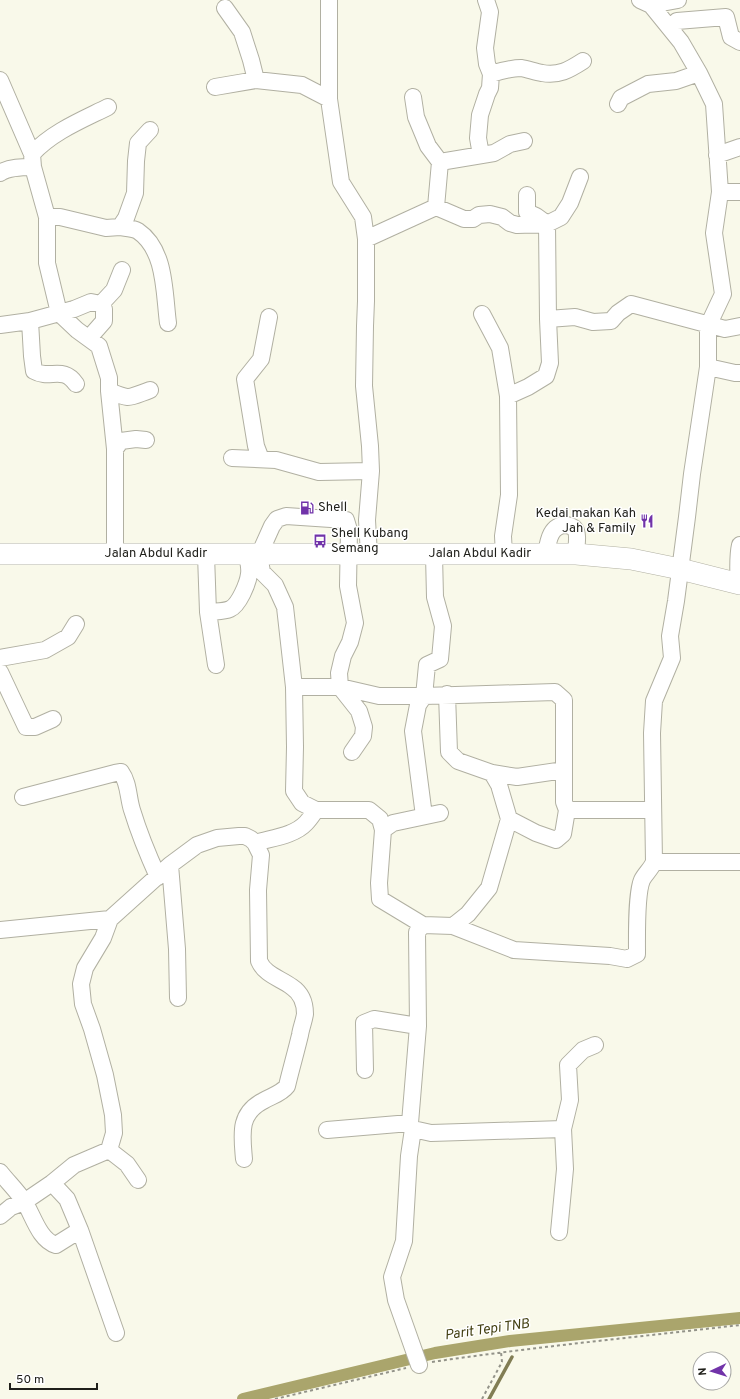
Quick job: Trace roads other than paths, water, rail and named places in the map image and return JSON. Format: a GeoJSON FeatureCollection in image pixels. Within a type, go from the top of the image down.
{"type":"FeatureCollection","features":[{"type":"Feature","properties":{"kind":"main road","name":"Jalan Abdul Kadir"},"geometry":{"type":"LineString","coordinates":[[0,554],[576,554],[631,559],[680,569],[739,584]]}},
{"type":"Feature","properties":{"kind":"street"},"geometry":{"type":"LineString","coordinates":[[329,0],[329,99],[341,182],[362,217],[366,239],[364,386],[371,471],[367,520],[359,555],[348,586],[356,623],[350,642],[343,656],[339,673],[340,686],[358,711],[364,727],[363,736],[352,752]]}},
{"type":"Feature","properties":{"kind":"street"},"geometry":{"type":"LineString","coordinates":[[481,155],[478,128],[480,116],[490,88],[491,74],[487,64],[485,48],[490,12],[486,0]]}},
{"type":"Feature","properties":{"kind":"street"},"geometry":{"type":"LineString","coordinates":[[645,2],[678,0]]}},
{"type":"Feature","properties":{"kind":"street"},"geometry":{"type":"LineString","coordinates":[[675,26],[685,0]]}},
{"type":"Feature","properties":{"kind":"street"},"geometry":{"type":"LineString","coordinates":[[253,555],[262,572],[275,585],[285,607],[294,687],[294,792],[302,803],[316,810],[368,810],[380,819],[383,830],[379,883],[380,899],[423,925],[453,926],[514,950],[610,956],[627,959],[637,954],[639,898],[642,880],[654,862],[652,733],[654,701],[672,658],[670,636],[708,367],[708,326],[723,294],[714,232],[720,192],[714,104],[699,73],[681,42],[675,26],[645,2]]}},
{"type":"Feature","properties":{"kind":"street"},"geometry":{"type":"LineString","coordinates":[[225,8],[242,32],[256,80]]}},
{"type":"Feature","properties":{"kind":"street"},"geometry":{"type":"LineString","coordinates":[[675,26],[726,17],[731,36],[740,42]]}},
{"type":"Feature","properties":{"kind":"street"},"geometry":{"type":"LineString","coordinates":[[491,74],[509,69],[522,68],[555,74],[569,70],[583,61]]}},
{"type":"Feature","properties":{"kind":"street"},"geometry":{"type":"LineString","coordinates":[[618,104],[621,98],[648,84],[676,81],[699,73]]}},
{"type":"Feature","properties":{"kind":"street"},"geometry":{"type":"LineString","coordinates":[[0,80],[33,160],[47,217],[47,262],[60,313],[77,330],[99,346],[109,378],[115,449],[115,555]]}},
{"type":"Feature","properties":{"kind":"street"},"geometry":{"type":"LineString","coordinates":[[214,87],[256,80],[302,85],[329,99]]}},
{"type":"Feature","properties":{"kind":"street"},"geometry":{"type":"LineString","coordinates":[[414,97],[416,117],[428,146],[440,162],[436,207]]}},
{"type":"Feature","properties":{"kind":"street"},"geometry":{"type":"LineString","coordinates":[[0,173],[3,170],[22,167],[33,160],[41,144],[108,107]]}},
{"type":"Feature","properties":{"kind":"street"},"geometry":{"type":"LineString","coordinates":[[120,227],[126,218],[135,193],[138,143],[150,130]]}},
{"type":"Feature","properties":{"kind":"street"},"geometry":{"type":"LineString","coordinates":[[440,162],[494,153],[510,144],[524,141]]}},
{"type":"Feature","properties":{"kind":"street"},"geometry":{"type":"LineString","coordinates":[[718,155],[740,147]]}},
{"type":"Feature","properties":{"kind":"street"},"geometry":{"type":"LineString","coordinates":[[366,239],[436,207],[464,219],[473,219],[478,215],[490,214],[502,217],[510,223],[517,225],[547,224],[561,217],[570,203],[580,177]]}},
{"type":"Feature","properties":{"kind":"street"},"geometry":{"type":"LineString","coordinates":[[720,192],[740,192]]}},
{"type":"Feature","properties":{"kind":"street"},"geometry":{"type":"LineString","coordinates":[[527,195],[527,212],[536,216],[547,224]]}},
{"type":"Feature","properties":{"kind":"street"},"geometry":{"type":"LineString","coordinates":[[47,217],[60,217],[84,224],[106,228],[120,227],[137,230],[152,244],[161,269],[168,323]]}},
{"type":"Feature","properties":{"kind":"street"},"geometry":{"type":"LineString","coordinates":[[508,396],[528,387],[546,376],[550,364],[547,224]]}},
{"type":"Feature","properties":{"kind":"street"},"geometry":{"type":"LineString","coordinates":[[101,304],[114,290],[122,270]]}},
{"type":"Feature","properties":{"kind":"street"},"geometry":{"type":"LineString","coordinates":[[0,325],[30,321],[74,309],[91,302],[101,304],[104,309],[104,321],[89,338]]}},
{"type":"Feature","properties":{"kind":"street"},"geometry":{"type":"LineString","coordinates":[[548,319],[575,317],[593,322],[611,321],[618,313],[631,304],[725,330],[740,326]]}},
{"type":"Feature","properties":{"kind":"street"},"geometry":{"type":"LineString","coordinates":[[482,314],[500,348],[508,396],[508,495],[503,536],[504,555]]}},
{"type":"Feature","properties":{"kind":"street"},"geometry":{"type":"LineString","coordinates":[[261,459],[256,446],[245,379],[261,359],[269,317]]}},
{"type":"Feature","properties":{"kind":"street"},"geometry":{"type":"LineString","coordinates":[[30,321],[34,371],[41,375],[62,373],[72,378],[76,384]]}},
{"type":"Feature","properties":{"kind":"street"},"geometry":{"type":"LineString","coordinates":[[708,367],[740,373]]}},
{"type":"Feature","properties":{"kind":"street"},"geometry":{"type":"LineString","coordinates":[[109,391],[125,397],[133,398],[150,390]]}},
{"type":"Feature","properties":{"kind":"street"},"geometry":{"type":"LineString","coordinates":[[115,449],[121,441],[136,439],[146,440]]}},
{"type":"Feature","properties":{"kind":"street"},"geometry":{"type":"LineString","coordinates":[[232,458],[276,460],[319,472],[371,471]]}},
{"type":"Feature","properties":{"kind":"street"},"geometry":{"type":"LineString","coordinates":[[208,612],[224,611],[232,608],[236,604],[243,593],[253,555],[277,519],[286,516],[367,520]]}},
{"type":"Feature","properties":{"kind":"street"},"geometry":{"type":"LineString","coordinates":[[346,520],[359,555]]}},
{"type":"Feature","properties":{"kind":"street"},"geometry":{"type":"LineString","coordinates":[[546,554],[551,532],[564,525],[575,529],[577,535],[576,554]]}},
{"type":"Feature","properties":{"kind":"street"},"geometry":{"type":"LineString","coordinates":[[739,584],[740,569],[738,555],[740,546]]}},
{"type":"Feature","properties":{"kind":"street"},"geometry":{"type":"LineString","coordinates":[[206,555],[208,612],[216,665]]}},
{"type":"Feature","properties":{"kind":"street"},"geometry":{"type":"LineString","coordinates":[[424,816],[413,731],[418,705],[424,696],[427,665],[440,659],[443,626],[435,597],[434,555]]}},
{"type":"Feature","properties":{"kind":"street"},"geometry":{"type":"LineString","coordinates":[[0,658],[45,650],[68,637],[76,624]]}},
{"type":"Feature","properties":{"kind":"street"},"geometry":{"type":"LineString","coordinates":[[0,672],[26,727],[35,727],[53,719]]}},
{"type":"Feature","properties":{"kind":"street"},"geometry":{"type":"LineString","coordinates":[[294,687],[340,686],[379,696],[555,692],[564,700],[564,802],[566,810],[563,834],[556,840],[536,833],[509,819]]}},
{"type":"Feature","properties":{"kind":"street"},"geometry":{"type":"LineString","coordinates":[[447,694],[449,752],[458,762],[492,773],[517,777],[564,770]]}},
{"type":"Feature","properties":{"kind":"street"},"geometry":{"type":"LineString","coordinates":[[23,798],[115,772],[121,772],[125,777],[132,809],[143,843],[158,877]]}},
{"type":"Feature","properties":{"kind":"street"},"geometry":{"type":"LineString","coordinates":[[453,926],[468,914],[489,888],[509,819],[499,785],[492,773]]}},
{"type":"Feature","properties":{"kind":"street"},"geometry":{"type":"LineString","coordinates":[[255,843],[296,830],[306,823],[316,810]]}},
{"type":"Feature","properties":{"kind":"street"},"geometry":{"type":"LineString","coordinates":[[566,810],[653,810]]}},
{"type":"Feature","properties":{"kind":"street"},"geometry":{"type":"LineString","coordinates":[[383,830],[393,823],[440,813]]}},
{"type":"Feature","properties":{"kind":"street"},"geometry":{"type":"LineString","coordinates":[[109,1150],[114,1133],[113,1115],[105,1075],[83,1004],[81,984],[85,968],[103,938],[110,919],[170,865],[197,845],[217,838],[245,836],[251,838],[255,843],[260,855],[258,890],[259,960],[262,968],[266,972],[281,979],[296,990],[303,1000],[305,1015],[287,1086],[280,1093],[258,1104],[245,1117],[243,1124],[244,1159]]}},
{"type":"Feature","properties":{"kind":"street"},"geometry":{"type":"LineString","coordinates":[[654,862],[740,862]]}},
{"type":"Feature","properties":{"kind":"street"},"geometry":{"type":"LineString","coordinates":[[170,865],[177,949],[178,998]]}},
{"type":"Feature","properties":{"kind":"street"},"geometry":{"type":"LineString","coordinates":[[0,930],[110,919]]}},
{"type":"Feature","properties":{"kind":"street"},"geometry":{"type":"LineString","coordinates":[[418,1363],[396,1300],[392,1277],[404,1241],[408,1156],[412,1126],[418,1026],[417,932],[423,925]]}},
{"type":"Feature","properties":{"kind":"street"},"geometry":{"type":"LineString","coordinates":[[365,1070],[364,1023],[374,1018],[418,1026]]}},
{"type":"Feature","properties":{"kind":"street"},"geometry":{"type":"LineString","coordinates":[[559,1232],[565,1169],[563,1129],[570,1100],[568,1065],[583,1050],[595,1045]]}},
{"type":"Feature","properties":{"kind":"street"},"geometry":{"type":"LineString","coordinates":[[327,1130],[412,1126],[431,1132],[563,1129]]}},
{"type":"Feature","properties":{"kind":"street"},"geometry":{"type":"LineString","coordinates":[[109,1150],[127,1164],[138,1180]]}},
{"type":"Feature","properties":{"kind":"street"},"geometry":{"type":"LineString","coordinates":[[0,1216],[11,1207],[24,1202],[52,1183],[74,1165],[109,1150]]}},
{"type":"Feature","properties":{"kind":"street"},"geometry":{"type":"LineString","coordinates":[[0,1172],[24,1202],[42,1233],[51,1244],[56,1245],[80,1230]]}},
{"type":"Feature","properties":{"kind":"street"},"geometry":{"type":"LineString","coordinates":[[52,1183],[67,1199],[80,1230],[116,1333]]}},
{"type":"Feature","properties":{"kind":"waterway","name":"Parit Tepi TNB"},"geometry":{"type":"LineString","coordinates":[[243,1399],[435,1353],[510,1341],[740,1318]]}},
{"type":"Feature","properties":{"kind":"waterway"},"geometry":{"type":"LineString","coordinates":[[489,1399],[512,1357]]}},
{"type":"Feature","properties":{"kind":"place","name":"Shell"},"geometry":{"type":"Point","coordinates":[307,508]}},
{"type":"Feature","properties":{"kind":"place","name":"Kedai makan Kah Jah & Family"},"geometry":{"type":"Point","coordinates":[647,521]}},
{"type":"Feature","properties":{"kind":"place","name":"Shell Kubang Semang"},"geometry":{"type":"Point","coordinates":[320,541]}}]}
